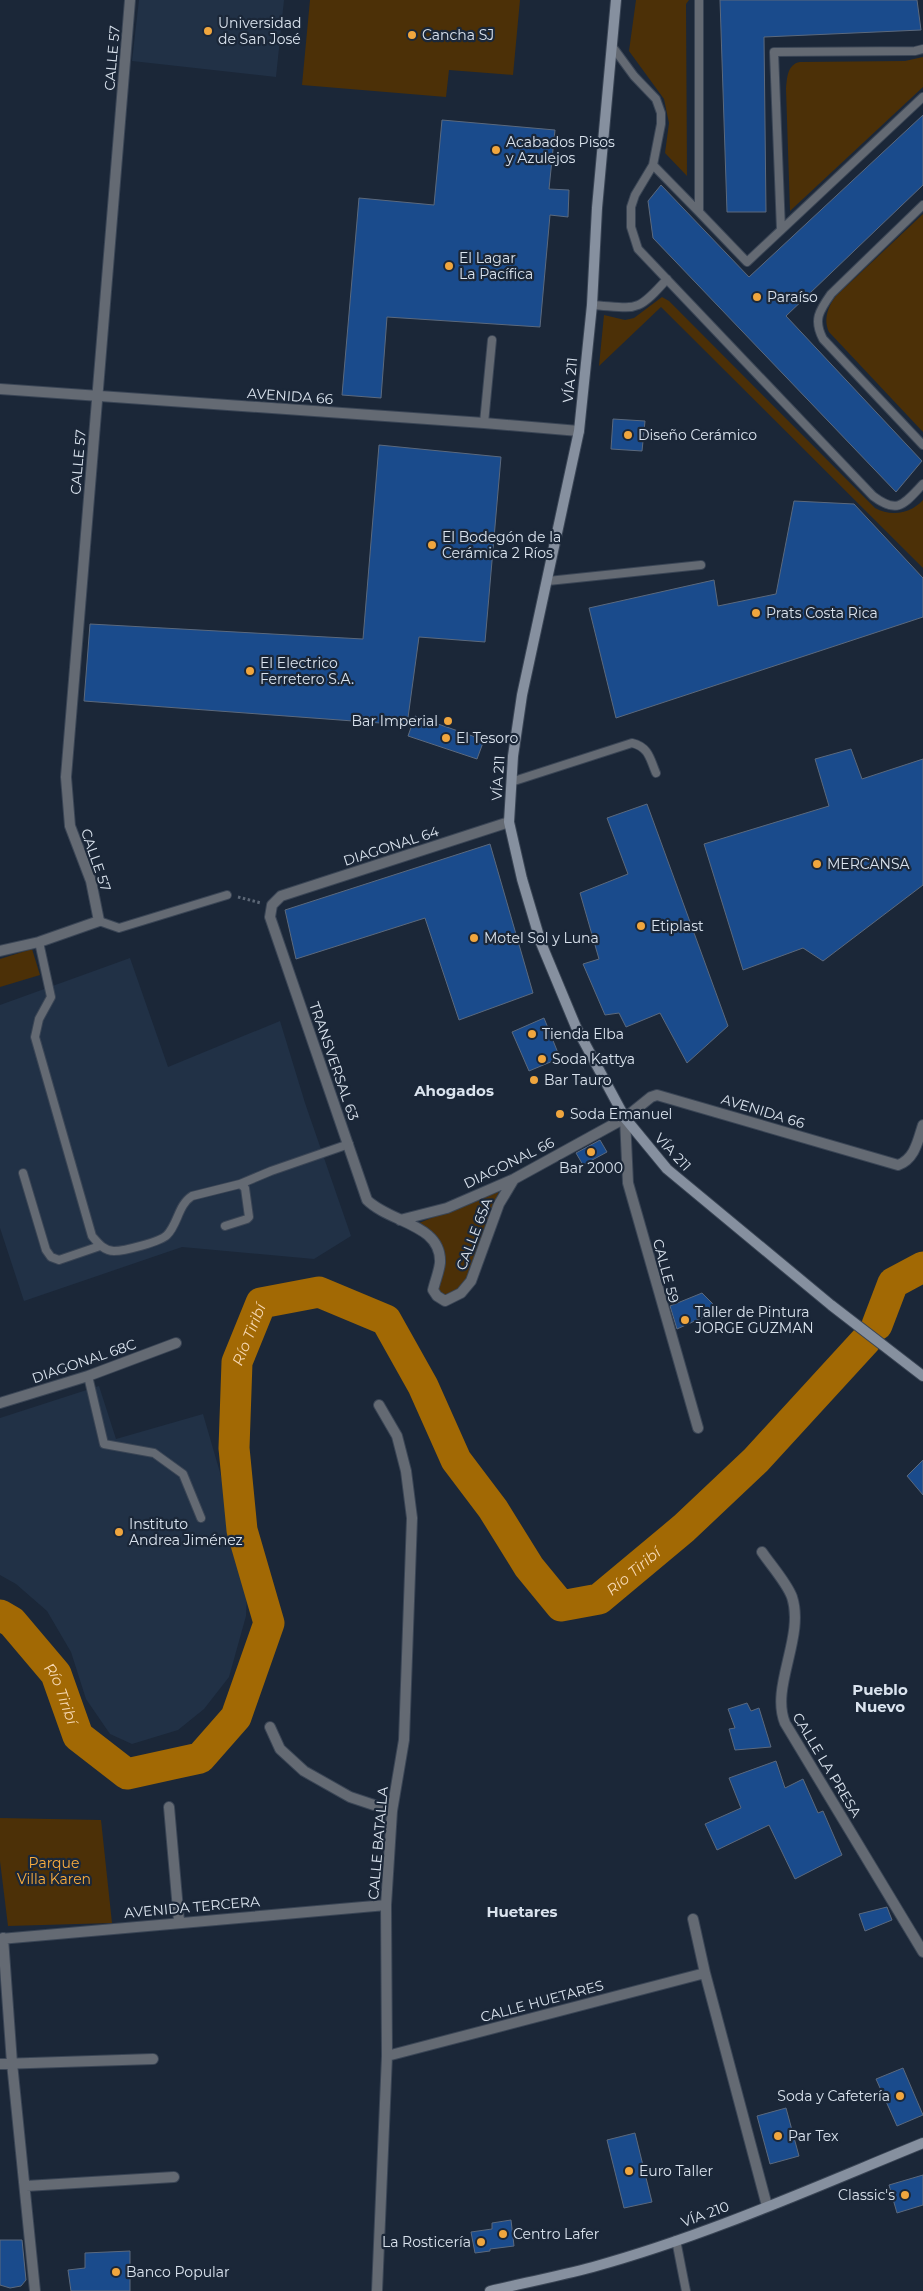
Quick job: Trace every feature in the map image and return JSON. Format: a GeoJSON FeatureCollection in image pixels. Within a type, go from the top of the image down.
{"type":"FeatureCollection","features":[{"type":"Feature","properties":{"kind":"main road","name":"VÍA 211"},"geometry":{"type":"LineString","coordinates":[[616,0],[597,208],[592,304],[579,432],[522,696],[513,756],[509,822],[522,879],[541,943],[576,1027],[625,1118],[667,1169],[831,1305],[923,1376]]}},
{"type":"Feature","properties":{"kind":"main road","name":"VÍA 210"},"geometry":{"type":"LineString","coordinates":[[490,2291],[594,2267],[676,2240],[767,2206],[923,2143]]}},
{"type":"Feature","properties":{"kind":"street","name":"CALLE 57"},"geometry":{"type":"LineString","coordinates":[[100,921],[91,881],[70,826],[66,777],[130,0]]}},
{"type":"Feature","properties":{"kind":"street","name":"AVENIDA 66"},"geometry":{"type":"LineString","coordinates":[[0,389],[484,423],[579,432]]}},
{"type":"Feature","properties":{"kind":"street","name":"DIAGONAL 64"},"geometry":{"type":"LineString","coordinates":[[272,905],[281,896],[509,822]]}},
{"type":"Feature","properties":{"kind":"street","name":"TRANSVERSAL 63"},"geometry":{"type":"LineString","coordinates":[[272,905],[270,917],[368,1200],[377,1210],[400,1220]]}},
{"type":"Feature","properties":{"kind":"street"},"geometry":{"type":"LineString","coordinates":[[0,951],[39,942],[100,921]]}},
{"type":"Feature","properties":{"kind":"street","name":"AVENIDA 66"},"geometry":{"type":"LineString","coordinates":[[625,1118],[652,1097],[659,1095],[898,1165],[905,1163],[912,1155],[923,1124]]}},
{"type":"Feature","properties":{"kind":"street","name":"DIAGONAL 66"},"geometry":{"type":"LineString","coordinates":[[400,1220],[447,1208],[514,1179],[625,1118]]}},
{"type":"Feature","properties":{"kind":"street","name":"CALLE 59"},"geometry":{"type":"LineString","coordinates":[[625,1118],[628,1183],[698,1428]]}},
{"type":"Feature","properties":{"kind":"street","name":"CALLE 65A"},"geometry":{"type":"LineString","coordinates":[[400,1220],[424,1232],[436,1242],[440,1263],[433,1290],[437,1296],[445,1301],[461,1293],[471,1281],[499,1204],[514,1179]]}},
{"type":"Feature","properties":{"kind":"street","name":"DIAGONAL 68C"},"geometry":{"type":"LineString","coordinates":[[0,1404],[88,1376],[176,1343]]}},
{"type":"Feature","properties":{"kind":"street","name":"CALLE BATALLA"},"geometry":{"type":"LineString","coordinates":[[377,2291],[387,2056],[386,1905],[392,1811],[404,1740],[412,1518],[406,1471],[397,1436],[379,1405]]}},
{"type":"Feature","properties":{"kind":"street","name":"CALLE LA PRESA"},"geometry":{"type":"LineString","coordinates":[[762,1552],[792,1596],[793,1635],[780,1711],[782,1717],[923,1952]]}},
{"type":"Feature","properties":{"kind":"street"},"geometry":{"type":"LineString","coordinates":[[270,1727],[280,1749],[304,1771],[350,1797],[392,1811]]}},
{"type":"Feature","properties":{"kind":"street"},"geometry":{"type":"LineString","coordinates":[[169,1807],[179,1922]]}},
{"type":"Feature","properties":{"kind":"street","name":"AVENIDA TERCERA"},"geometry":{"type":"LineString","coordinates":[[2,1939],[386,1905]]}},
{"type":"Feature","properties":{"kind":"street"},"geometry":{"type":"LineString","coordinates":[[693,1918],[705,1973],[767,2206]]}},
{"type":"Feature","properties":{"kind":"street"},"geometry":{"type":"LineString","coordinates":[[2,1939],[12,2063],[26,2186],[35,2291]]}},
{"type":"Feature","properties":{"kind":"street","name":"CALLE HUETARES"},"geometry":{"type":"LineString","coordinates":[[387,2056],[705,1973]]}},
{"type":"Feature","properties":{"kind":"street"},"geometry":{"type":"LineString","coordinates":[[0,2064],[153,2059]]}},
{"type":"Feature","properties":{"kind":"street"},"geometry":{"type":"LineString","coordinates":[[26,2186],[174,2177]]}},
{"type":"Feature","properties":{"kind":"lane"},"geometry":{"type":"LineString","coordinates":[[699,0],[699,212]]}},
{"type":"Feature","properties":{"kind":"lane"},"geometry":{"type":"LineString","coordinates":[[612,46],[659,106],[662,124],[653,165],[635,195],[631,207],[631,227],[638,249],[873,496],[884,504],[896,507],[905,503],[923,484]]}},
{"type":"Feature","properties":{"kind":"lane"},"geometry":{"type":"LineString","coordinates":[[781,230],[774,52],[915,52],[923,49]]}},
{"type":"Feature","properties":{"kind":"lane"},"geometry":{"type":"LineString","coordinates":[[653,165],[748,262],[923,97]]}},
{"type":"Feature","properties":{"kind":"lane"},"geometry":{"type":"LineString","coordinates":[[923,205],[831,294],[820,312],[816,323],[823,339],[923,445]]}},
{"type":"Feature","properties":{"kind":"lane"},"geometry":{"type":"LineString","coordinates":[[592,304],[638,307],[649,299],[666,279]]}},
{"type":"Feature","properties":{"kind":"lane"},"geometry":{"type":"LineString","coordinates":[[484,423],[492,340]]}},
{"type":"Feature","properties":{"kind":"lane"},"geometry":{"type":"LineString","coordinates":[[548,581],[701,565]]}},
{"type":"Feature","properties":{"kind":"lane"},"geometry":{"type":"LineString","coordinates":[[512,782],[632,743],[643,746],[648,752],[656,774]]}},
{"type":"Feature","properties":{"kind":"lane"},"geometry":{"type":"LineString","coordinates":[[100,921],[119,928],[227,894]]}},
{"type":"Feature","properties":{"kind":"lane"},"geometry":{"type":"LineString","coordinates":[[39,942],[51,997],[39,1019],[36,1037],[87,1221],[92,1236],[100,1246],[114,1251],[160,1240],[168,1234],[186,1200],[192,1196],[240,1184],[271,1170],[348,1144]]}},
{"type":"Feature","properties":{"kind":"lane"},"geometry":{"type":"LineString","coordinates":[[23,1173],[46,1250],[50,1256],[59,1260],[100,1246]]}},
{"type":"Feature","properties":{"kind":"lane"},"geometry":{"type":"LineString","coordinates":[[225,1226],[249,1217],[245,1188],[240,1184]]}},
{"type":"Feature","properties":{"kind":"lane"},"geometry":{"type":"LineString","coordinates":[[88,1376],[104,1444],[154,1453],[183,1474],[201,1518]]}},
{"type":"Feature","properties":{"kind":"lane"},"geometry":{"type":"LineString","coordinates":[[676,2240],[686,2291]]}},
{"type":"Feature","properties":{"kind":"path"},"geometry":{"type":"LineString","coordinates":[[227,894],[272,905]]}},
{"type":"Feature","properties":{"kind":"shaded area","name":"Universidad de San José"},"geometry":{"type":"Polygon","coordinates":[[[139,0],[284,0],[276,77],[132,61],[139,0]]]}},
{"type":"Feature","properties":{"kind":"shaded area"},"geometry":{"type":"Polygon","coordinates":[[[130,958],[168,1067],[280,1021],[305,1103],[351,1236],[314,1259],[182,1247],[24,1301],[0,1228],[0,1005],[130,958]]]}},
{"type":"Feature","properties":{"kind":"shaded area","name":"Instituto Andrea Jiménez"},"geometry":{"type":"Polygon","coordinates":[[[99,1386],[116,1439],[203,1414],[248,1569],[246,1616],[229,1677],[204,1709],[178,1730],[132,1744],[110,1734],[86,1699],[71,1652],[47,1611],[16,1584],[0,1575],[0,1418],[99,1386]]]}},
{"type":"Feature","properties":{"kind":"green space","name":"Cancha SJ"},"geometry":{"type":"Polygon","coordinates":[[[310,0],[520,0],[513,75],[449,70],[446,97],[302,85],[310,0]]]}},
{"type":"Feature","properties":{"kind":"green space"},"geometry":{"type":"Polygon","coordinates":[[[636,0],[689,0],[686,4],[687,176],[665,153],[669,123],[664,99],[629,51],[636,0]]]}},
{"type":"Feature","properties":{"kind":"green space"},"geometry":{"type":"Polygon","coordinates":[[[923,57],[923,87],[790,211],[786,89],[792,66],[800,62],[905,61],[923,57]]]}},
{"type":"Feature","properties":{"kind":"green space"},"geometry":{"type":"Polygon","coordinates":[[[923,214],[923,432],[829,332],[826,318],[836,296],[923,214]]]}},
{"type":"Feature","properties":{"kind":"green space"},"geometry":{"type":"Polygon","coordinates":[[[662,297],[669,301],[875,508],[887,513],[900,513],[918,505],[923,500],[923,568],[661,307],[599,366],[604,315],[625,320],[634,318],[662,297]]]}},
{"type":"Feature","properties":{"kind":"green space"},"geometry":{"type":"Polygon","coordinates":[[[32,949],[40,975],[0,987],[0,959],[32,949]]]}},
{"type":"Feature","properties":{"kind":"green space"},"geometry":{"type":"Polygon","coordinates":[[[499,1191],[467,1279],[457,1291],[444,1296],[436,1288],[444,1264],[439,1240],[419,1223],[499,1191]]]}},
{"type":"Feature","properties":{"kind":"green space","name":"Parque Villa Karen"},"geometry":{"type":"Polygon","coordinates":[[[0,1818],[101,1820],[112,1923],[8,1926],[0,1861],[0,1818]]]}},
{"type":"Feature","properties":{"kind":"building"},"geometry":{"type":"Polygon","coordinates":[[[720,0],[917,0],[921,30],[764,37],[766,212],[727,212],[720,0]]]}},
{"type":"Feature","properties":{"kind":"building","name":"Paraíso"},"geometry":{"type":"Polygon","coordinates":[[[923,115],[923,185],[786,316],[922,461],[896,492],[653,238],[648,201],[661,185],[749,277],[923,115]]]}},
{"type":"Feature","properties":{"kind":"building","name":"El Lagar La Pacífica"},"geometry":{"type":"Polygon","coordinates":[[[442,120],[555,130],[549,189],[569,190],[568,217],[550,215],[540,327],[387,317],[381,398],[342,395],[359,198],[434,205],[442,120]]]}},
{"type":"Feature","properties":{"kind":"building","name":"Diseño Cerámico"},"geometry":{"type":"Polygon","coordinates":[[[613,419],[645,421],[642,451],[611,449],[613,419]]]}},
{"type":"Feature","properties":{"kind":"building"},"geometry":{"type":"Polygon","coordinates":[[[379,445],[501,457],[485,642],[419,637],[407,725],[84,701],[90,624],[363,639],[379,445]]]}},
{"type":"Feature","properties":{"kind":"building","name":"Prats Costa Rica"},"geometry":{"type":"Polygon","coordinates":[[[794,501],[854,504],[923,578],[923,617],[616,718],[589,608],[714,580],[718,606],[776,594],[794,501]]]}},
{"type":"Feature","properties":{"kind":"building","name":"El Tesoro"},"geometry":{"type":"Polygon","coordinates":[[[415,716],[484,740],[477,759],[408,736],[415,716]]]}},
{"type":"Feature","properties":{"kind":"building","name":"MERCANSA"},"geometry":{"type":"Polygon","coordinates":[[[851,749],[862,779],[923,759],[923,885],[823,961],[803,948],[743,970],[704,844],[829,806],[815,759],[851,749]]]}},
{"type":"Feature","properties":{"kind":"building","name":"Etiplast"},"geometry":{"type":"Polygon","coordinates":[[[647,804],[728,1026],[687,1063],[660,1013],[626,1027],[619,1013],[605,1015],[583,964],[599,959],[580,893],[628,874],[607,818],[647,804]]]}},
{"type":"Feature","properties":{"kind":"building","name":"Motel Sol y Luna"},"geometry":{"type":"Polygon","coordinates":[[[490,844],[533,993],[459,1020],[425,918],[296,959],[285,910],[490,844]]]}},
{"type":"Feature","properties":{"kind":"building"},"geometry":{"type":"Polygon","coordinates":[[[544,1018],[560,1058],[529,1071],[512,1032],[544,1018]]]}},
{"type":"Feature","properties":{"kind":"building","name":"Bar 2000"},"geometry":{"type":"Polygon","coordinates":[[[600,1140],[607,1152],[583,1165],[576,1153],[600,1140]]]}},
{"type":"Feature","properties":{"kind":"building","name":"Taller de Pintura JORGE GUZMAN"},"geometry":{"type":"Polygon","coordinates":[[[702,1293],[719,1310],[677,1329],[670,1306],[702,1293]]]}},
{"type":"Feature","properties":{"kind":"building"},"geometry":{"type":"Polygon","coordinates":[[[923,1460],[923,1495],[907,1476],[923,1460]]]}},
{"type":"Feature","properties":{"kind":"building"},"geometry":{"type":"Polygon","coordinates":[[[747,1703],[751,1711],[759,1708],[771,1747],[735,1750],[729,1729],[735,1728],[728,1709],[747,1703]]]}},
{"type":"Feature","properties":{"kind":"building"},"geometry":{"type":"Polygon","coordinates":[[[776,1761],[785,1788],[803,1779],[818,1813],[823,1811],[842,1855],[795,1879],[769,1825],[717,1850],[705,1824],[741,1808],[729,1778],[776,1761]]]}},
{"type":"Feature","properties":{"kind":"building"},"geometry":{"type":"Polygon","coordinates":[[[887,1907],[892,1920],[865,1931],[859,1914],[887,1907]]]}},
{"type":"Feature","properties":{"kind":"building","name":"Soda y Cafetería"},"geometry":{"type":"Polygon","coordinates":[[[903,2068],[923,2115],[897,2126],[876,2079],[903,2068]]]}},
{"type":"Feature","properties":{"kind":"building","name":"Par Tex"},"geometry":{"type":"Polygon","coordinates":[[[786,2108],[799,2156],[770,2164],[757,2116],[786,2108]]]}},
{"type":"Feature","properties":{"kind":"building","name":"Euro Taller"},"geometry":{"type":"Polygon","coordinates":[[[635,2133],[652,2202],[624,2208],[607,2140],[635,2133]]]}},
{"type":"Feature","properties":{"kind":"building","name":"Classic's"},"geometry":{"type":"Polygon","coordinates":[[[923,2175],[923,2205],[897,2213],[889,2185],[923,2175]]]}},
{"type":"Feature","properties":{"kind":"building"},"geometry":{"type":"Polygon","coordinates":[[[511,2220],[514,2246],[475,2253],[471,2232],[492,2229],[492,2223],[511,2220]]]}},
{"type":"Feature","properties":{"kind":"building"},"geometry":{"type":"Polygon","coordinates":[[[0,2240],[22,2240],[26,2280],[21,2286],[10,2288],[0,2285],[0,2240]]]}},
{"type":"Feature","properties":{"kind":"building"},"geometry":{"type":"Polygon","coordinates":[[[130,2251],[130,2291],[71,2291],[68,2270],[85,2268],[85,2253],[130,2251]]]}},
{"type":"Feature","properties":{"kind":"waterway","name":"Río Tiribí"},"geometry":{"type":"LineString","coordinates":[[877,1325],[893,1283],[923,1267]]}},
{"type":"Feature","properties":{"kind":"waterway","name":"Río Tiribí"},"geometry":{"type":"LineString","coordinates":[[0,1615],[12,1622],[56,1674],[78,1736],[127,1774],[200,1758],[236,1717],[269,1623],[242,1530],[234,1448],[237,1362],[261,1303],[319,1292],[386,1320],[423,1386],[456,1460],[493,1509],[529,1567],[561,1606],[599,1599],[684,1528],[756,1460],[866,1340]]}},
{"type":"Feature","properties":{"kind":"place","name":"Universidad de San José"},"geometry":{"type":"Point","coordinates":[208,31]}},
{"type":"Feature","properties":{"kind":"place","name":"Cancha SJ"},"geometry":{"type":"Point","coordinates":[412,35]}},
{"type":"Feature","properties":{"kind":"place","name":"Acabados Pisos y Azulejos"},"geometry":{"type":"Point","coordinates":[496,150]}},
{"type":"Feature","properties":{"kind":"place","name":"El Lagar La Pacífica"},"geometry":{"type":"Point","coordinates":[449,266]}},
{"type":"Feature","properties":{"kind":"place","name":"Paraíso"},"geometry":{"type":"Point","coordinates":[757,297]}},
{"type":"Feature","properties":{"kind":"place","name":"Diseño Cerámico"},"geometry":{"type":"Point","coordinates":[628,435]}},
{"type":"Feature","properties":{"kind":"place","name":"El Bodegón de la Cerámica 2 Ríos"},"geometry":{"type":"Point","coordinates":[432,545]}},
{"type":"Feature","properties":{"kind":"place","name":"Prats Costa Rica"},"geometry":{"type":"Point","coordinates":[756,613]}},
{"type":"Feature","properties":{"kind":"place","name":"El Electrico Ferretero S.A."},"geometry":{"type":"Point","coordinates":[250,671]}},
{"type":"Feature","properties":{"kind":"place","name":"Bar Imperial"},"geometry":{"type":"Point","coordinates":[448,721]}},
{"type":"Feature","properties":{"kind":"place","name":"El Tesoro"},"geometry":{"type":"Point","coordinates":[446,738]}},
{"type":"Feature","properties":{"kind":"place","name":"MERCANSA"},"geometry":{"type":"Point","coordinates":[817,864]}},
{"type":"Feature","properties":{"kind":"place","name":"Etiplast"},"geometry":{"type":"Point","coordinates":[641,926]}},
{"type":"Feature","properties":{"kind":"place","name":"Motel Sol y Luna"},"geometry":{"type":"Point","coordinates":[474,938]}},
{"type":"Feature","properties":{"kind":"place","name":"Tienda Elba"},"geometry":{"type":"Point","coordinates":[532,1034]}},
{"type":"Feature","properties":{"kind":"place","name":"Soda Kattya"},"geometry":{"type":"Point","coordinates":[542,1059]}},
{"type":"Feature","properties":{"kind":"place","name":"Bar Tauro"},"geometry":{"type":"Point","coordinates":[534,1080]}},
{"type":"Feature","properties":{"kind":"place","name":"Soda Emanuel"},"geometry":{"type":"Point","coordinates":[560,1114]}},
{"type":"Feature","properties":{"kind":"place","name":"Bar 2000"},"geometry":{"type":"Point","coordinates":[591,1152]}},
{"type":"Feature","properties":{"kind":"place","name":"Taller de Pintura JORGE GUZMAN"},"geometry":{"type":"Point","coordinates":[685,1320]}},
{"type":"Feature","properties":{"kind":"place","name":"Instituto Andrea Jiménez"},"geometry":{"type":"Point","coordinates":[119,1532]}},
{"type":"Feature","properties":{"kind":"place","name":"Soda y Cafetería"},"geometry":{"type":"Point","coordinates":[900,2096]}},
{"type":"Feature","properties":{"kind":"place","name":"Par Tex"},"geometry":{"type":"Point","coordinates":[778,2136]}},
{"type":"Feature","properties":{"kind":"place","name":"Euro Taller"},"geometry":{"type":"Point","coordinates":[629,2171]}},
{"type":"Feature","properties":{"kind":"place","name":"Classic's"},"geometry":{"type":"Point","coordinates":[905,2195]}},
{"type":"Feature","properties":{"kind":"place","name":"Centro Lafer"},"geometry":{"type":"Point","coordinates":[503,2234]}},
{"type":"Feature","properties":{"kind":"place","name":"La Rosticería"},"geometry":{"type":"Point","coordinates":[481,2242]}},
{"type":"Feature","properties":{"kind":"place","name":"Banco Popular"},"geometry":{"type":"Point","coordinates":[116,2272]}},
{"type":"Feature","properties":{"kind":"district","name":"Ahogados"},"geometry":{"type":"Point","coordinates":[454,1090]}},
{"type":"Feature","properties":{"kind":"district","name":"Pueblo Nuevo"},"geometry":{"type":"Point","coordinates":[880,1698]}},
{"type":"Feature","properties":{"kind":"district","name":"Huetares"},"geometry":{"type":"Point","coordinates":[522,1911]}}]}
